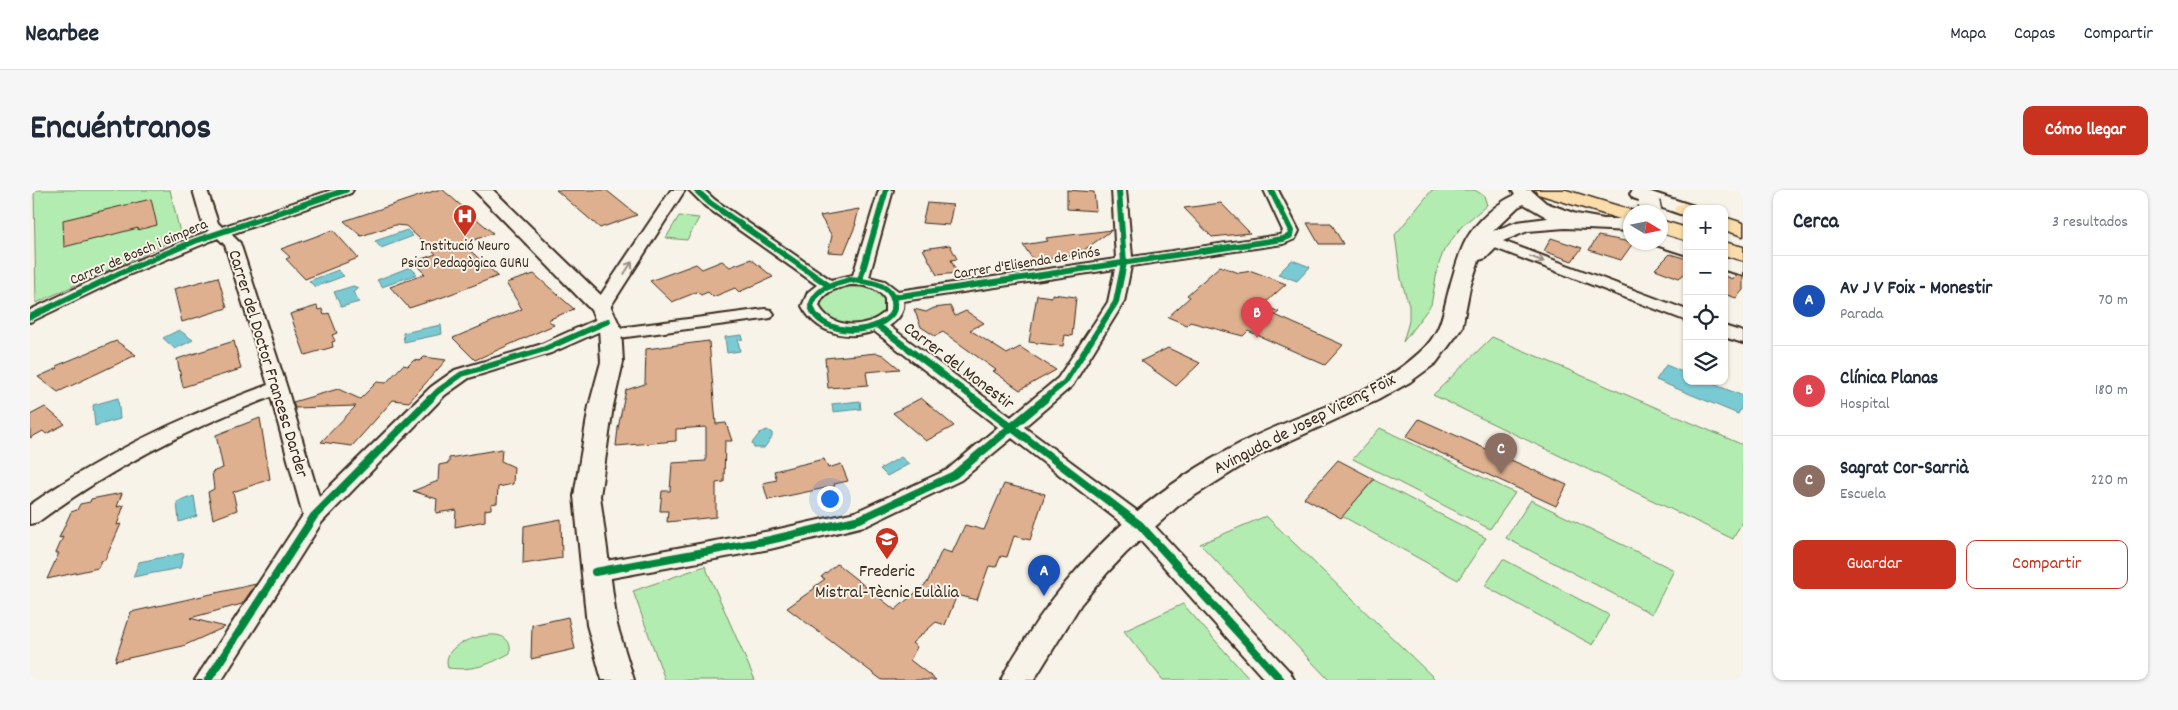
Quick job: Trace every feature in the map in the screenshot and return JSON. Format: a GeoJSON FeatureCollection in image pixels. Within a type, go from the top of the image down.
{"type":"FeatureCollection","features":[{"type":"Feature","properties":{"kind":"highway"},"geometry":{"type":"LineString","coordinates":[[1545,190],[1623,222]]}},
{"type":"Feature","properties":{"kind":"highway"},"geometry":{"type":"LineString","coordinates":[[1585,190],[1649,204],[1683,220]]}},
{"type":"Feature","properties":{"kind":"highway"},"geometry":{"type":"LineString","coordinates":[[1728,224],[1743,229]]}},
{"type":"Feature","properties":{"kind":"highway"},"geometry":{"type":"LineString","coordinates":[[1668,229],[1683,234]]}},
{"type":"Feature","properties":{"kind":"highway"},"geometry":{"type":"LineString","coordinates":[[1728,235],[1743,241]]}},
{"type":"Feature","properties":{"kind":"highway"},"geometry":{"type":"LineString","coordinates":[[1668,242],[1683,247]]}},
{"type":"Feature","properties":{"kind":"highway"},"geometry":{"type":"LineString","coordinates":[[1728,249],[1743,254]]}},
{"type":"Feature","properties":{"kind":"highway"},"geometry":{"type":"LineString","coordinates":[[1728,259],[1743,264]]}},
{"type":"Feature","properties":{"kind":"street","name":"Carrer del Doctor Francesc Darder"},"geometry":{"type":"LineString","coordinates":[[200,190],[212,225],[232,243],[278,388],[314,516]]}},
{"type":"Feature","properties":{"kind":"street","name":"Carrer de Bosch i Gimpera"},"geometry":{"type":"LineString","coordinates":[[30,317],[120,273],[195,241],[346,190]]}},
{"type":"Feature","properties":{"kind":"street"},"geometry":{"type":"LineString","coordinates":[[483,190],[606,321],[612,362],[601,406],[587,496],[602,625],[618,680]]}},
{"type":"Feature","properties":{"kind":"street"},"geometry":{"type":"LineString","coordinates":[[606,321],[678,190]]}},
{"type":"Feature","properties":{"kind":"street"},"geometry":{"type":"LineString","coordinates":[[696,190],[710,203],[828,285]]}},
{"type":"Feature","properties":{"kind":"street"},"geometry":{"type":"LineString","coordinates":[[860,280],[886,190]]}},
{"type":"Feature","properties":{"kind":"street"},"geometry":{"type":"LineString","coordinates":[[595,572],[770,540],[860,518],[954,475],[1065,382],[1116,302],[1124,263],[1119,190]]}},
{"type":"Feature","properties":{"kind":"street","name":"Carrer d'Elisenda de Pinós"},"geometry":{"type":"LineString","coordinates":[[894,297],[1287,238],[1291,231],[1270,190]]}},
{"type":"Feature","properties":{"kind":"street"},"geometry":{"type":"LineString","coordinates":[[1500,191],[1523,194],[1562,216],[1588,223],[1623,224]]}},
{"type":"Feature","properties":{"kind":"street"},"geometry":{"type":"LineString","coordinates":[[1500,191],[1506,201],[1504,210]]}},
{"type":"Feature","properties":{"kind":"street","name":"Avinguda de Josep Vicenç Foix"},"geometry":{"type":"LineString","coordinates":[[1017,680],[1048,628],[1071,596],[1116,545],[1169,499],[1250,449],[1293,428],[1370,395],[1402,377],[1428,358],[1451,328],[1460,287],[1475,241],[1485,228],[1523,194]]}},
{"type":"Feature","properties":{"kind":"street"},"geometry":{"type":"LineString","coordinates":[[1649,204],[1683,209]]}},
{"type":"Feature","properties":{"kind":"street","name":"Avinguda de Josep Vicenç Foix"},"geometry":{"type":"LineString","coordinates":[[1468,265],[1496,237],[1509,231],[1529,226],[1588,223]]}},
{"type":"Feature","properties":{"kind":"street","name":"Carrer de Bosch i Gimpera"},"geometry":{"type":"LineString","coordinates":[[30,327],[147,269],[205,244],[220,234]]}},
{"type":"Feature","properties":{"kind":"street"},"geometry":{"type":"LineString","coordinates":[[1492,242],[1683,314]]}},
{"type":"Feature","properties":{"kind":"street"},"geometry":{"type":"LineString","coordinates":[[1728,264],[1743,270]]}},
{"type":"Feature","properties":{"kind":"street"},"geometry":{"type":"LineString","coordinates":[[860,280],[878,284],[888,290],[894,297],[895,308],[892,315],[877,325],[865,329],[843,329],[828,326],[818,320],[810,309],[814,294],[828,285],[843,281],[860,280]]}},
{"type":"Feature","properties":{"kind":"street"},"geometry":{"type":"LineString","coordinates":[[208,680],[314,516],[372,460],[438,391],[454,380],[478,368],[545,349],[606,321],[765,314]]}},
{"type":"Feature","properties":{"kind":"street","name":"Carrer del Monestir"},"geometry":{"type":"LineString","coordinates":[[877,325],[1140,525],[1281,680]]}},
{"type":"Feature","properties":{"kind":"street"},"geometry":{"type":"LineString","coordinates":[[1728,332],[1743,338]]}},
{"type":"Feature","properties":{"kind":"street"},"geometry":{"type":"LineString","coordinates":[[30,516],[88,477],[168,432],[221,408],[278,388]]}},
{"type":"Feature","properties":{"kind":"green space"},"geometry":{"type":"Polygon","coordinates":[[[34,190],[170,190],[181,237],[36,303],[34,190]]]}},
{"type":"Feature","properties":{"kind":"green space"},"geometry":{"type":"Polygon","coordinates":[[[1432,190],[1475,190],[1484,196],[1487,205],[1462,226],[1444,250],[1438,266],[1431,305],[1403,342],[1409,321],[1409,306],[1401,279],[1395,235],[1432,190]]]}},
{"type":"Feature","properties":{"kind":"green space"},"geometry":{"type":"Polygon","coordinates":[[[679,216],[699,218],[687,240],[666,238],[679,216]]]}},
{"type":"Feature","properties":{"kind":"green space"},"geometry":{"type":"Polygon","coordinates":[[[852,285],[869,287],[882,295],[887,305],[883,312],[862,324],[845,326],[830,321],[818,310],[819,299],[834,288],[852,285]]]}},
{"type":"Feature","properties":{"kind":"green space"},"geometry":{"type":"Polygon","coordinates":[[[1492,337],[1743,445],[1743,520],[1733,539],[1433,395],[1492,337]]]}},
{"type":"Feature","properties":{"kind":"green space"},"geometry":{"type":"Polygon","coordinates":[[[1380,428],[1515,493],[1490,529],[1353,459],[1380,428]]]}},
{"type":"Feature","properties":{"kind":"green space"},"geometry":{"type":"Polygon","coordinates":[[[1374,480],[1486,538],[1458,580],[1342,516],[1374,480]]]}},
{"type":"Feature","properties":{"kind":"green space"},"geometry":{"type":"Polygon","coordinates":[[[1531,500],[1674,570],[1652,614],[1506,538],[1531,500]]]}},
{"type":"Feature","properties":{"kind":"green space"},"geometry":{"type":"Polygon","coordinates":[[[1266,516],[1436,680],[1329,680],[1200,544],[1266,516]]]}},
{"type":"Feature","properties":{"kind":"green space"},"geometry":{"type":"Polygon","coordinates":[[[1503,559],[1609,615],[1593,645],[1485,586],[1503,559]]]}},
{"type":"Feature","properties":{"kind":"green space"},"geometry":{"type":"Polygon","coordinates":[[[705,566],[755,680],[665,680],[633,591],[705,566]]]}},
{"type":"Feature","properties":{"kind":"green space"},"geometry":{"type":"Polygon","coordinates":[[[1183,604],[1250,680],[1163,680],[1124,631],[1183,604]]]}},
{"type":"Feature","properties":{"kind":"green space"},"geometry":{"type":"Polygon","coordinates":[[[498,635],[505,638],[509,644],[510,653],[495,661],[473,668],[448,668],[447,660],[453,648],[474,638],[498,635]]]}},
{"type":"Feature","properties":{"kind":"water"},"geometry":{"type":"Polygon","coordinates":[[[407,230],[413,236],[381,248],[375,241],[407,230]]]}},
{"type":"Feature","properties":{"kind":"water"},"geometry":{"type":"Polygon","coordinates":[[[1292,260],[1310,267],[1297,281],[1278,274],[1292,260]]]}},
{"type":"Feature","properties":{"kind":"water"},"geometry":{"type":"Polygon","coordinates":[[[410,267],[417,274],[382,287],[377,280],[410,267]]]}},
{"type":"Feature","properties":{"kind":"water"},"geometry":{"type":"Polygon","coordinates":[[[338,270],[344,276],[315,287],[309,281],[338,270]]]}},
{"type":"Feature","properties":{"kind":"water"},"geometry":{"type":"Polygon","coordinates":[[[353,286],[359,288],[353,292],[359,302],[341,307],[334,292],[353,286]]]}},
{"type":"Feature","properties":{"kind":"water"},"geometry":{"type":"Polygon","coordinates":[[[441,325],[442,334],[404,342],[403,333],[441,325]]]}},
{"type":"Feature","properties":{"kind":"water"},"geometry":{"type":"Polygon","coordinates":[[[179,330],[193,340],[175,349],[163,338],[179,330]]]}},
{"type":"Feature","properties":{"kind":"water"},"geometry":{"type":"Polygon","coordinates":[[[742,335],[743,339],[738,340],[740,351],[727,353],[725,337],[742,335]]]}},
{"type":"Feature","properties":{"kind":"water"},"geometry":{"type":"Polygon","coordinates":[[[1666,365],[1683,372],[1683,385],[1716,385],[1743,396],[1743,404],[1738,414],[1656,380],[1666,365]]]}},
{"type":"Feature","properties":{"kind":"water"},"geometry":{"type":"Polygon","coordinates":[[[118,398],[120,419],[95,426],[93,405],[118,398]]]}},
{"type":"Feature","properties":{"kind":"water"},"geometry":{"type":"Polygon","coordinates":[[[860,401],[861,409],[833,412],[832,404],[860,401]]]}},
{"type":"Feature","properties":{"kind":"water"},"geometry":{"type":"Polygon","coordinates":[[[767,430],[772,433],[772,437],[764,448],[754,448],[752,443],[760,433],[767,430]]]}},
{"type":"Feature","properties":{"kind":"water"},"geometry":{"type":"Polygon","coordinates":[[[901,457],[909,464],[887,476],[880,469],[901,457]]]}},
{"type":"Feature","properties":{"kind":"water"},"geometry":{"type":"Polygon","coordinates":[[[194,496],[197,516],[179,522],[177,502],[194,496]]]}},
{"type":"Feature","properties":{"kind":"water"},"geometry":{"type":"Polygon","coordinates":[[[184,553],[180,568],[133,577],[139,562],[184,553]]]}},
{"type":"Feature","properties":{"kind":"building"},"geometry":{"type":"Polygon","coordinates":[[[437,190],[443,190],[493,233],[463,244],[498,276],[409,308],[390,287],[425,274],[413,262],[436,254],[406,226],[395,225],[361,236],[344,221],[437,190]]]}},
{"type":"Feature","properties":{"kind":"building"},"geometry":{"type":"Polygon","coordinates":[[[556,190],[606,190],[637,215],[600,228],[556,190]]]}},
{"type":"Feature","properties":{"kind":"building"},"geometry":{"type":"Polygon","coordinates":[[[1067,190],[1094,192],[1096,211],[1067,209],[1067,190]]]}},
{"type":"Feature","properties":{"kind":"building"},"geometry":{"type":"Polygon","coordinates":[[[151,199],[157,225],[64,247],[63,220],[151,199]]]}},
{"type":"Feature","properties":{"kind":"building"},"geometry":{"type":"Polygon","coordinates":[[[927,203],[953,205],[949,225],[922,223],[927,203]]]}},
{"type":"Feature","properties":{"kind":"building"},"geometry":{"type":"Polygon","coordinates":[[[1221,203],[1250,233],[1212,237],[1184,208],[1221,203]]]}},
{"type":"Feature","properties":{"kind":"building"},"geometry":{"type":"Polygon","coordinates":[[[859,209],[856,224],[844,253],[828,252],[832,236],[820,216],[859,209]]]}},
{"type":"Feature","properties":{"kind":"building"},"geometry":{"type":"Polygon","coordinates":[[[1307,223],[1331,223],[1343,244],[1319,244],[1307,223]]]}},
{"type":"Feature","properties":{"kind":"building"},"geometry":{"type":"Polygon","coordinates":[[[333,230],[358,258],[305,279],[286,259],[290,257],[281,249],[333,230]]]}},
{"type":"Feature","properties":{"kind":"building"},"geometry":{"type":"Polygon","coordinates":[[[1112,230],[1077,255],[1034,261],[1023,245],[1048,241],[1046,238],[1112,230]]]}},
{"type":"Feature","properties":{"kind":"building"},"geometry":{"type":"Polygon","coordinates":[[[1598,236],[1623,241],[1623,250],[1628,250],[1621,260],[1589,250],[1598,236]]]}},
{"type":"Feature","properties":{"kind":"building"},"geometry":{"type":"Polygon","coordinates":[[[1551,238],[1582,248],[1572,261],[1544,251],[1551,238]]]}},
{"type":"Feature","properties":{"kind":"building"},"geometry":{"type":"Polygon","coordinates":[[[950,245],[957,259],[951,260],[957,273],[937,275],[923,249],[950,245]]]}},
{"type":"Feature","properties":{"kind":"building"},"geometry":{"type":"Polygon","coordinates":[[[1670,254],[1683,258],[1683,275],[1679,278],[1655,269],[1670,254]]]}},
{"type":"Feature","properties":{"kind":"building"},"geometry":{"type":"Polygon","coordinates":[[[751,259],[773,277],[739,292],[735,288],[713,297],[708,292],[701,295],[697,292],[672,302],[650,281],[696,264],[702,269],[722,261],[730,267],[751,259]]]}},
{"type":"Feature","properties":{"kind":"building"},"geometry":{"type":"Polygon","coordinates":[[[1220,266],[1239,273],[1252,271],[1286,284],[1263,305],[1279,312],[1275,315],[1343,345],[1325,365],[1248,331],[1243,336],[1190,322],[1187,325],[1168,317],[1190,297],[1187,295],[1220,266]]]}},
{"type":"Feature","properties":{"kind":"building"},"geometry":{"type":"Polygon","coordinates":[[[534,274],[574,309],[548,320],[554,325],[475,360],[453,338],[522,309],[506,283],[534,274]]]}},
{"type":"Feature","properties":{"kind":"building"},"geometry":{"type":"Polygon","coordinates":[[[1736,275],[1743,277],[1743,290],[1736,298],[1728,295],[1728,277],[1733,279],[1736,275]]]}},
{"type":"Feature","properties":{"kind":"building"},"geometry":{"type":"Polygon","coordinates":[[[218,277],[227,308],[182,322],[174,289],[218,277]]]}},
{"type":"Feature","properties":{"kind":"building"},"geometry":{"type":"Polygon","coordinates":[[[1052,294],[1076,297],[1072,336],[1065,335],[1063,346],[1029,342],[1037,295],[1052,297],[1052,294]]]}},
{"type":"Feature","properties":{"kind":"building"},"geometry":{"type":"Polygon","coordinates":[[[317,306],[318,310],[322,309],[324,315],[329,313],[337,333],[332,335],[335,341],[332,342],[333,347],[305,355],[290,314],[317,306]]]}},
{"type":"Feature","properties":{"kind":"building"},"geometry":{"type":"Polygon","coordinates":[[[950,306],[955,316],[966,311],[984,323],[970,330],[1007,354],[1020,347],[1056,370],[1020,390],[993,371],[996,370],[943,332],[935,336],[921,327],[914,309],[926,312],[934,308],[950,306]]]}},
{"type":"Feature","properties":{"kind":"building"},"geometry":{"type":"Polygon","coordinates":[[[116,341],[136,355],[58,392],[38,377],[58,368],[56,366],[116,341]]]}},
{"type":"Feature","properties":{"kind":"building"},"geometry":{"type":"Polygon","coordinates":[[[234,341],[241,369],[183,387],[177,359],[234,341]]]}},
{"type":"Feature","properties":{"kind":"building"},"geometry":{"type":"Polygon","coordinates":[[[709,341],[716,424],[726,423],[732,441],[725,441],[724,482],[716,483],[716,517],[667,522],[668,511],[660,511],[662,491],[670,491],[672,463],[706,461],[706,427],[676,429],[676,441],[616,446],[626,390],[645,384],[646,349],[709,341]]]}},
{"type":"Feature","properties":{"kind":"building"},"geometry":{"type":"Polygon","coordinates":[[[1168,348],[1200,363],[1176,386],[1141,361],[1168,348]]]}},
{"type":"Feature","properties":{"kind":"building"},"geometry":{"type":"Polygon","coordinates":[[[877,353],[883,355],[900,369],[866,372],[868,385],[828,388],[825,358],[877,353]]]}},
{"type":"Feature","properties":{"kind":"building"},"geometry":{"type":"Polygon","coordinates":[[[424,357],[446,360],[409,402],[393,400],[352,446],[321,442],[356,406],[295,408],[293,402],[338,389],[360,399],[377,382],[386,383],[403,365],[408,366],[414,360],[420,361],[424,357]]]}},
{"type":"Feature","properties":{"kind":"building"},"geometry":{"type":"Polygon","coordinates":[[[921,398],[954,426],[926,441],[893,413],[921,398]]]}},
{"type":"Feature","properties":{"kind":"building"},"geometry":{"type":"Polygon","coordinates":[[[45,407],[65,424],[46,434],[43,431],[30,438],[30,415],[45,407]]]}},
{"type":"Feature","properties":{"kind":"building"},"geometry":{"type":"Polygon","coordinates":[[[260,418],[270,479],[233,492],[237,510],[213,519],[208,492],[214,489],[212,472],[223,468],[216,435],[260,418]]]}},
{"type":"Feature","properties":{"kind":"building"},"geometry":{"type":"Polygon","coordinates":[[[1419,419],[1567,485],[1556,506],[1406,437],[1419,419]]]}},
{"type":"Feature","properties":{"kind":"building"},"geometry":{"type":"Polygon","coordinates":[[[502,449],[501,461],[514,467],[513,484],[498,487],[497,503],[491,504],[491,509],[485,510],[485,521],[455,527],[456,510],[436,513],[437,499],[413,491],[438,481],[439,465],[449,463],[449,458],[502,449]]]}},
{"type":"Feature","properties":{"kind":"building"},"geometry":{"type":"Polygon","coordinates":[[[824,459],[828,468],[841,464],[848,481],[834,484],[835,486],[768,500],[763,483],[777,480],[774,471],[824,459]]]}},
{"type":"Feature","properties":{"kind":"building"},"geometry":{"type":"Polygon","coordinates":[[[1338,460],[1374,479],[1341,518],[1304,498],[1338,460]]]}},
{"type":"Feature","properties":{"kind":"building"},"geometry":{"type":"Polygon","coordinates":[[[1004,484],[1045,494],[1030,540],[1014,536],[1007,557],[1001,556],[996,567],[989,566],[977,600],[957,595],[945,625],[936,622],[912,643],[917,647],[910,660],[936,680],[882,680],[787,608],[815,588],[825,579],[821,577],[837,564],[895,610],[927,583],[942,550],[952,553],[965,525],[984,530],[1004,484]]]}},
{"type":"Feature","properties":{"kind":"building"},"geometry":{"type":"Polygon","coordinates":[[[122,493],[117,507],[124,505],[117,525],[121,524],[105,560],[101,561],[98,568],[47,579],[59,553],[56,553],[63,537],[59,538],[71,512],[77,510],[80,504],[90,502],[91,499],[122,493]]]}},
{"type":"Feature","properties":{"kind":"building"},"geometry":{"type":"Polygon","coordinates":[[[561,519],[562,558],[523,564],[524,526],[561,519]]]}},
{"type":"Feature","properties":{"kind":"building"},"geometry":{"type":"Polygon","coordinates":[[[256,584],[242,604],[190,618],[225,627],[183,646],[115,661],[131,612],[256,584]]]}},
{"type":"Feature","properties":{"kind":"building"},"geometry":{"type":"Polygon","coordinates":[[[568,617],[575,649],[531,659],[532,625],[568,617]]]}},
{"type":"Feature","properties":{"kind":"cycle path"},"geometry":{"type":"LineString","coordinates":[[30,317],[120,273],[195,241],[346,190]]}},
{"type":"Feature","properties":{"kind":"cycle path"},"geometry":{"type":"LineString","coordinates":[[696,190],[710,203],[828,285]]}},
{"type":"Feature","properties":{"kind":"cycle path"},"geometry":{"type":"LineString","coordinates":[[860,280],[886,190]]}},
{"type":"Feature","properties":{"kind":"cycle path"},"geometry":{"type":"LineString","coordinates":[[595,572],[770,540],[860,519],[954,475],[1065,382],[1116,302],[1124,263],[1119,190]]}},
{"type":"Feature","properties":{"kind":"cycle path"},"geometry":{"type":"LineString","coordinates":[[894,297],[1283,239],[1290,236],[1291,231],[1271,190]]}},
{"type":"Feature","properties":{"kind":"cycle path"},"geometry":{"type":"LineString","coordinates":[[850,280],[872,282],[885,288],[894,299],[895,309],[891,316],[881,323],[862,329],[843,329],[827,324],[816,316],[811,306],[814,296],[826,286],[850,280]]}},
{"type":"Feature","properties":{"kind":"cycle path"},"geometry":{"type":"LineString","coordinates":[[208,680],[314,516],[438,391],[462,374],[545,349],[608,321]]}},
{"type":"Feature","properties":{"kind":"cycle path"},"geometry":{"type":"LineString","coordinates":[[877,325],[1140,525],[1281,680]]}},
{"type":"Feature","properties":{"kind":"place","name":"Institució Neuro Psico Pedagògica GURU"},"geometry":{"type":"Point","coordinates":[465,237]}},
{"type":"Feature","properties":{"kind":"place","name":"Clínica Planas"},"geometry":{"type":"Point","coordinates":[1257,338]}},
{"type":"Feature","properties":{"kind":"place","name":"Sagrat Cor-Sarrià"},"geometry":{"type":"Point","coordinates":[1501,474]}},
{"type":"Feature","properties":{"kind":"place","name":"Frederic Mistral-Tècnic Eulàlia"},"geometry":{"type":"Point","coordinates":[887,560]}},
{"type":"Feature","properties":{"kind":"place","name":"Av J V Foix - Monestir"},"geometry":{"type":"Point","coordinates":[1044,596]}}]}
